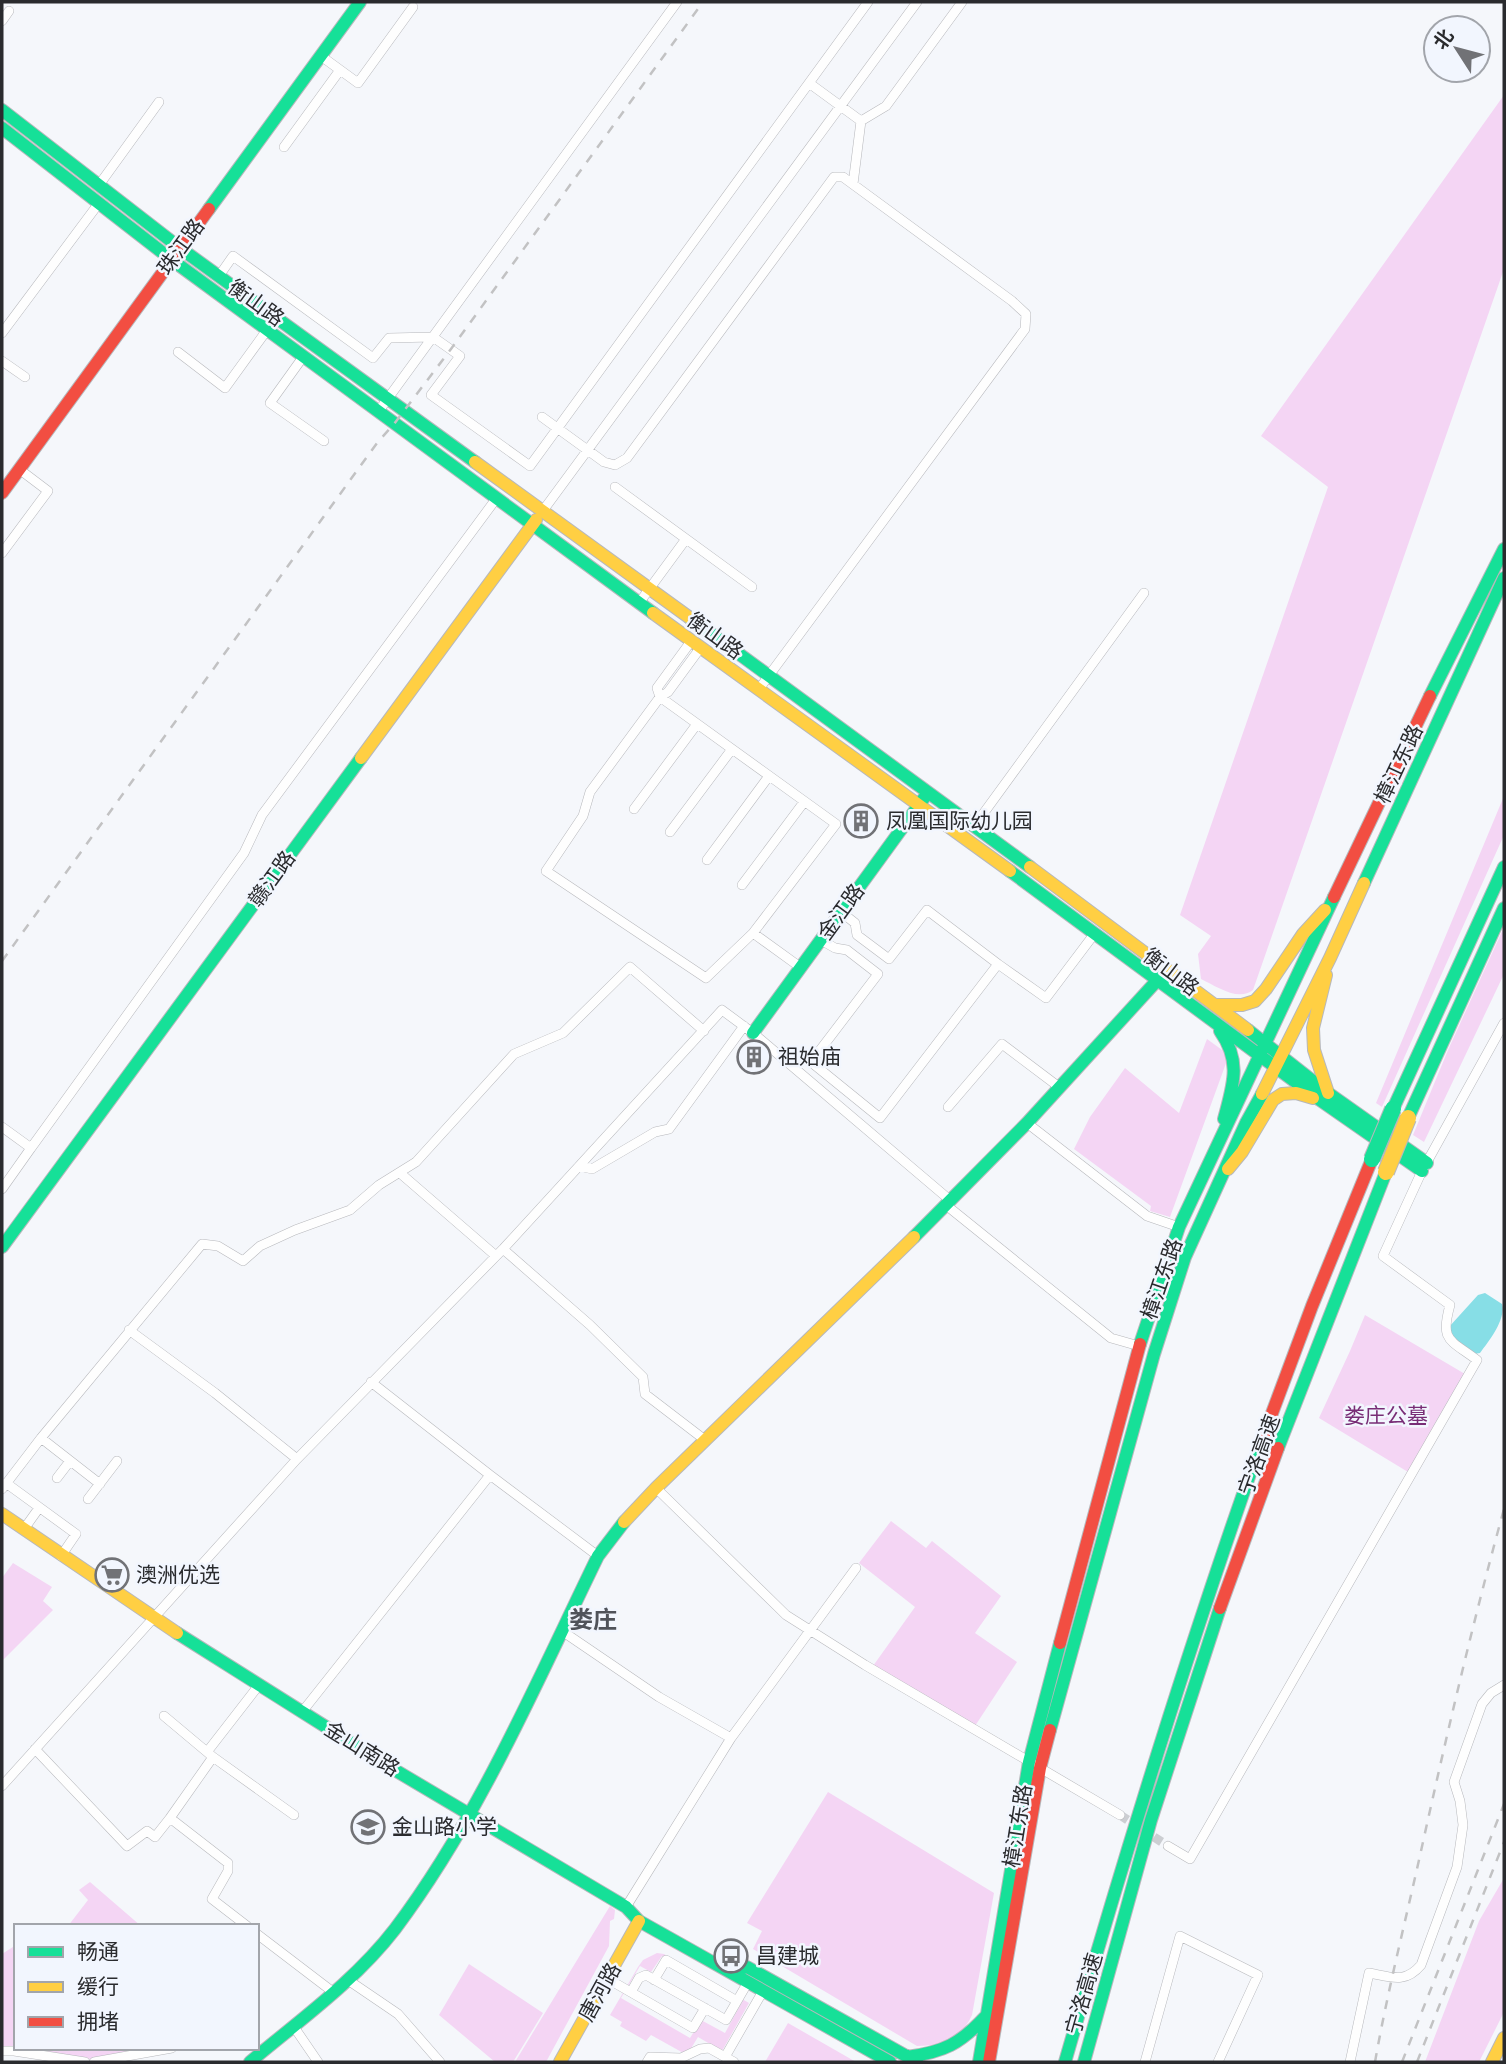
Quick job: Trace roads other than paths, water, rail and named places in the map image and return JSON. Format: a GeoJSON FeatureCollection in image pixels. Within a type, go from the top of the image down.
{"type":"FeatureCollection","features":[{"type":"Feature","properties":{"kind":"main road","name":"珠江路"},"geometry":{"type":"LineString","coordinates":[[2,493],[360,2]]}},
{"type":"Feature","properties":{"kind":"main road","name":"衡山路"},"geometry":{"type":"LineString","coordinates":[[2,110],[99,185],[176,254],[303,357],[383,406],[542,512],[650,589],[764,682],[924,798],[1095,933],[1163,975]]}},
{"type":"Feature","properties":{"kind":"main road","name":"衡山路"},"geometry":{"type":"LineString","coordinates":[[2,128],[99,203],[176,254],[219,276],[532,526],[697,643],[764,682]]}},
{"type":"Feature","properties":{"kind":"main road","name":"赣江路"},"geometry":{"type":"LineString","coordinates":[[2,1247],[542,512]]}},
{"type":"Feature","properties":{"kind":"main road","name":"樟江东路"},"geometry":{"type":"LineString","coordinates":[[987,2060],[986,2016],[1034,1765],[1139,1346],[1179,1227],[1218,1140],[1504,549]]}},
{"type":"Feature","properties":{"kind":"main road","name":"樟江东路"},"geometry":{"type":"LineString","coordinates":[[987,2060],[1034,1765],[1185,1257],[1219,1180],[1330,958],[1504,578]]}},
{"type":"Feature","properties":{"kind":"main road","name":"衡山路"},"geometry":{"type":"LineString","coordinates":[[924,798],[975,825],[1163,975],[1424,1167]]}},
{"type":"Feature","properties":{"kind":"main road","name":"金江路"},"geometry":{"type":"LineString","coordinates":[[748,1029],[821,940],[924,798]]}},
{"type":"Feature","properties":{"kind":"main road","name":"宁洛高速"},"geometry":{"type":"LineString","coordinates":[[1065,2062],[1130,1838],[1216,1576],[1312,1306],[1393,1108],[1504,867]]}},
{"type":"Feature","properties":{"kind":"main road"},"geometry":{"type":"LineString","coordinates":[[1218,1140],[1235,1076],[1234,1053],[1231,1043],[1210,1010],[1255,1001],[1303,934],[1335,899]]}},
{"type":"Feature","properties":{"kind":"main road","name":"宁洛高速"},"geometry":{"type":"LineString","coordinates":[[1084,2062],[1133,1882],[1228,1583],[1329,1310],[1408,1118],[1504,908]]}},
{"type":"Feature","properties":{"kind":"main road"},"geometry":{"type":"LineString","coordinates":[[1219,1180],[1242,1152],[1272,1100],[1282,1094],[1324,1096],[1314,1050],[1313,1028],[1330,958]]}},
{"type":"Feature","properties":{"kind":"main road"},"geometry":{"type":"LineString","coordinates":[[262,2044],[294,2027],[348,1980],[394,1930],[470,1816],[598,1556],[612,1535],[656,1488],[1027,1123],[1163,975]]}},
{"type":"Feature","properties":{"kind":"main road","name":"金山南路"},"geometry":{"type":"LineString","coordinates":[[2,1514],[152,1618],[470,1816],[625,1907],[639,1922],[890,2062]]}},
{"type":"Feature","properties":{"kind":"main road","name":"唐河路"},"geometry":{"type":"LineString","coordinates":[[560,2062],[639,1922]]}},
{"type":"Feature","properties":{"kind":"main road","name":"金山南路"},"geometry":{"type":"LineString","coordinates":[[730,1972],[747,1967],[912,2059]]}},
{"type":"Feature","properties":{"kind":"main road"},"geometry":{"type":"LineString","coordinates":[[912,2059],[951,2048],[967,2037],[986,2016]]}},
{"type":"Feature","properties":{"kind":"main road"},"geometry":{"type":"LineString","coordinates":[[1492,2062],[1504,2038]]}},
{"type":"Feature","properties":{"kind":"street"},"geometry":{"type":"LineString","coordinates":[[383,406],[677,2]]}},
{"type":"Feature","properties":{"kind":"street"},"geometry":{"type":"LineString","coordinates":[[219,276],[233,256],[373,358],[390,338],[433,337],[460,356],[431,395],[530,466],[868,2]]}},
{"type":"Feature","properties":{"kind":"street"},"geometry":{"type":"LineString","coordinates":[[542,512],[917,2]]}},
{"type":"Feature","properties":{"kind":"street"},"geometry":{"type":"LineString","coordinates":[[861,121],[886,106],[962,2]]}},
{"type":"Feature","properties":{"kind":"street"},"geometry":{"type":"LineString","coordinates":[[321,56],[358,83],[413,7]]}},
{"type":"Feature","properties":{"kind":"street"},"geometry":{"type":"LineString","coordinates":[[2,21],[9,11]]}},
{"type":"Feature","properties":{"kind":"street"},"geometry":{"type":"LineString","coordinates":[[284,146],[340,69]]}},
{"type":"Feature","properties":{"kind":"street"},"geometry":{"type":"LineString","coordinates":[[809,83],[861,121]]}},
{"type":"Feature","properties":{"kind":"street"},"geometry":{"type":"LineString","coordinates":[[99,185],[159,102]]}},
{"type":"Feature","properties":{"kind":"street"},"geometry":{"type":"LineString","coordinates":[[853,184],[861,121]]}},
{"type":"Feature","properties":{"kind":"street"},"geometry":{"type":"LineString","coordinates":[[542,417],[604,462],[615,465],[627,458],[834,177],[843,177],[853,184],[1026,314],[1025,329],[764,682]]}},
{"type":"Feature","properties":{"kind":"street"},"geometry":{"type":"LineString","coordinates":[[2,333],[99,203]]}},
{"type":"Feature","properties":{"kind":"street"},"geometry":{"type":"LineString","coordinates":[[178,352],[225,387],[267,330]]}},
{"type":"Feature","properties":{"kind":"street"},"geometry":{"type":"LineString","coordinates":[[303,357],[270,403],[324,441]]}},
{"type":"Feature","properties":{"kind":"street"},"geometry":{"type":"LineString","coordinates":[[2,361],[24,377]]}},
{"type":"Feature","properties":{"kind":"street"},"geometry":{"type":"LineString","coordinates":[[2,554],[48,491],[19,469]]}},
{"type":"Feature","properties":{"kind":"street"},"geometry":{"type":"LineString","coordinates":[[615,487],[752,587]]}},
{"type":"Feature","properties":{"kind":"street"},"geometry":{"type":"LineString","coordinates":[[2,1189],[244,853],[261,815],[496,499]]}},
{"type":"Feature","properties":{"kind":"street"},"geometry":{"type":"LineString","coordinates":[[639,603],[686,539]]}},
{"type":"Feature","properties":{"kind":"street"},"geometry":{"type":"LineString","coordinates":[[975,825],[1144,593]]}},
{"type":"Feature","properties":{"kind":"street"},"geometry":{"type":"LineString","coordinates":[[660,696],[590,792],[583,816],[546,871],[706,978],[753,933],[836,824],[660,696],[657,688],[697,643]]}},
{"type":"Feature","properties":{"kind":"street"},"geometry":{"type":"LineString","coordinates":[[634,809],[697,724]]}},
{"type":"Feature","properties":{"kind":"street"},"geometry":{"type":"LineString","coordinates":[[670,832],[732,750]]}},
{"type":"Feature","properties":{"kind":"street"},"geometry":{"type":"LineString","coordinates":[[707,860],[769,776]]}},
{"type":"Feature","properties":{"kind":"street"},"geometry":{"type":"LineString","coordinates":[[742,885],[804,802]]}},
{"type":"Feature","properties":{"kind":"street"},"geometry":{"type":"LineString","coordinates":[[998,964],[880,1118],[811,1062],[927,910],[1046,998],[1095,933]]}},
{"type":"Feature","properties":{"kind":"street"},"geometry":{"type":"LineString","coordinates":[[841,912],[855,923],[857,935],[889,959]]}},
{"type":"Feature","properties":{"kind":"street"},"geometry":{"type":"LineString","coordinates":[[753,933],[800,967]]}},
{"type":"Feature","properties":{"kind":"street"},"geometry":{"type":"LineString","coordinates":[[821,940],[835,948],[846,950],[878,974]]}},
{"type":"Feature","properties":{"kind":"street"},"geometry":{"type":"LineString","coordinates":[[61,1556],[76,1534],[4,1486],[202,1244],[218,1246],[243,1261],[260,1246],[349,1210],[379,1185],[416,1162],[514,1054],[563,1033],[630,967],[704,1031]]}},
{"type":"Feature","properties":{"kind":"street"},"geometry":{"type":"LineString","coordinates":[[2,1786],[297,1459],[499,1252],[722,1010],[748,1029],[948,1203],[1111,1338],[1139,1346]]}},
{"type":"Feature","properties":{"kind":"street"},"geometry":{"type":"LineString","coordinates":[[1168,1846],[1190,1859],[1477,1360],[1448,1339],[1444,1326],[1450,1305],[1383,1256],[1424,1167],[1504,1023]]}},
{"type":"Feature","properties":{"kind":"street"},"geometry":{"type":"LineString","coordinates":[[579,1166],[592,1169],[655,1132],[669,1129],[748,1029]]}},
{"type":"Feature","properties":{"kind":"street"},"geometry":{"type":"LineString","coordinates":[[948,1107],[1002,1044],[1059,1087]]}},
{"type":"Feature","properties":{"kind":"street"},"geometry":{"type":"LineString","coordinates":[[1027,1123],[1147,1216],[1179,1227]]}},
{"type":"Feature","properties":{"kind":"street"},"geometry":{"type":"LineString","coordinates":[[2,1127],[31,1148]]}},
{"type":"Feature","properties":{"kind":"street"},"geometry":{"type":"LineString","coordinates":[[400,1173],[590,1325],[643,1377],[645,1394],[705,1440]]}},
{"type":"Feature","properties":{"kind":"street"},"geometry":{"type":"LineString","coordinates":[[129,1330],[215,1393],[297,1459]]}},
{"type":"Feature","properties":{"kind":"street"},"geometry":{"type":"LineString","coordinates":[[371,1382],[598,1556]]}},
{"type":"Feature","properties":{"kind":"street"},"geometry":{"type":"LineString","coordinates":[[41,1438],[100,1484]]}},
{"type":"Feature","properties":{"kind":"street"},"geometry":{"type":"LineString","coordinates":[[57,1478],[70,1461]]}},
{"type":"Feature","properties":{"kind":"street"},"geometry":{"type":"LineString","coordinates":[[88,1499],[117,1461]]}},
{"type":"Feature","properties":{"kind":"street"},"geometry":{"type":"LineString","coordinates":[[302,1712],[490,1475]]}},
{"type":"Feature","properties":{"kind":"street"},"geometry":{"type":"LineString","coordinates":[[656,1488],[786,1615],[1121,1815]]}},
{"type":"Feature","properties":{"kind":"street"},"geometry":{"type":"LineString","coordinates":[[24,1529],[39,1508]]}},
{"type":"Feature","properties":{"kind":"street"},"geometry":{"type":"LineString","coordinates":[[625,1907],[731,1738],[856,1568]]}},
{"type":"Feature","properties":{"kind":"street"},"geometry":{"type":"LineString","coordinates":[[562,1631],[659,1697],[731,1738]]}},
{"type":"Feature","properties":{"kind":"street"},"geometry":{"type":"LineString","coordinates":[[35,1749],[127,1846],[147,1831],[155,1837],[259,1685]]}},
{"type":"Feature","properties":{"kind":"street"},"geometry":{"type":"LineString","coordinates":[[1350,2062],[1369,1973],[1405,1978],[1421,1965],[1457,1867],[1463,1825],[1454,1782],[1482,1704],[1491,1693],[1504,1685]]}},
{"type":"Feature","properties":{"kind":"street"},"geometry":{"type":"LineString","coordinates":[[164,1716],[210,1754],[294,1815]]}},
{"type":"Feature","properties":{"kind":"street"},"geometry":{"type":"LineString","coordinates":[[170,1818],[229,1863],[228,1871],[212,1899],[244,1924]]}},
{"type":"Feature","properties":{"kind":"street"},"geometry":{"type":"LineString","coordinates":[[259,1936],[333,1992]]}},
{"type":"Feature","properties":{"kind":"street"},"geometry":{"type":"LineString","coordinates":[[1145,2062],[1180,1936],[1258,1975],[1218,2062]]}},
{"type":"Feature","properties":{"kind":"street"},"geometry":{"type":"LineString","coordinates":[[654,1980],[666,1960],[737,2001]]}},
{"type":"Feature","properties":{"kind":"street"},"geometry":{"type":"LineString","coordinates":[[631,1992],[643,1975],[726,2020],[748,1982]]}},
{"type":"Feature","properties":{"kind":"street"},"geometry":{"type":"LineString","coordinates":[[608,1979],[693,2028],[705,2008]]}},
{"type":"Feature","properties":{"kind":"street"},"geometry":{"type":"LineString","coordinates":[[348,1980],[398,2014],[440,2062]]}},
{"type":"Feature","properties":{"kind":"street"},"geometry":{"type":"LineString","coordinates":[[647,2062],[650,2057],[680,2060],[700,2049],[709,2048],[729,2060],[763,1990]]}},
{"type":"Feature","properties":{"kind":"street"},"geometry":{"type":"LineString","coordinates":[[294,2027],[318,2062]]}},
{"type":"Feature","properties":{"kind":"street"},"geometry":{"type":"LineString","coordinates":[[94,2062],[161,2050]]}},
{"type":"Feature","properties":{"kind":"street"},"geometry":{"type":"LineString","coordinates":[[2,2051],[85,2062]]}},
{"type":"Feature","properties":{"kind":"water"},"geometry":{"type":"Polygon","coordinates":[[[1485,1293],[1502,1304],[1502,1317],[1484,1348],[1480,1353],[1474,1354],[1450,1336],[1449,1327],[1478,1295],[1485,1293]]]}},
{"type":"Feature","properties":{"kind":"tunnel"},"geometry":{"type":"LineString","coordinates":[[1120,1815],[1168,1846]]}},
{"type":"Feature","properties":{"kind":"railway"},"geometry":{"type":"LineString","coordinates":[[2,961],[377,443],[451,349],[703,2]]}},
{"type":"Feature","properties":{"kind":"railway"},"geometry":{"type":"LineString","coordinates":[[1375,2062],[1449,1728],[1504,1509]]}},
{"type":"Feature","properties":{"kind":"railway"},"geometry":{"type":"LineString","coordinates":[[1402,2062],[1504,1804]]}},
{"type":"Feature","properties":{"kind":"railway"},"geometry":{"type":"LineString","coordinates":[[1417,2062],[1504,1842]]}},
{"type":"Feature","properties":{"kind":"place","name":"凤凰国际幼儿园"},"geometry":{"type":"Point","coordinates":[861,821]}},
{"type":"Feature","properties":{"kind":"place","name":"祖始庙"},"geometry":{"type":"Point","coordinates":[754,1057]}},
{"type":"Feature","properties":{"kind":"place","name":"澳洲优选"},"geometry":{"type":"Point","coordinates":[112,1575]}},
{"type":"Feature","properties":{"kind":"place","name":"金山路小学"},"geometry":{"type":"Point","coordinates":[368,1827]}},
{"type":"Feature","properties":{"kind":"place","name":"昌建城"},"geometry":{"type":"Point","coordinates":[731,1956]}},
{"type":"Feature","properties":{"kind":"district","name":"娄庄"},"geometry":{"type":"Point","coordinates":[593,1620]}},
{"type":"Feature","properties":{"kind":"park label","name":"娄庄公墓"},"geometry":{"type":"Point","coordinates":[1386,1416]}}]}
